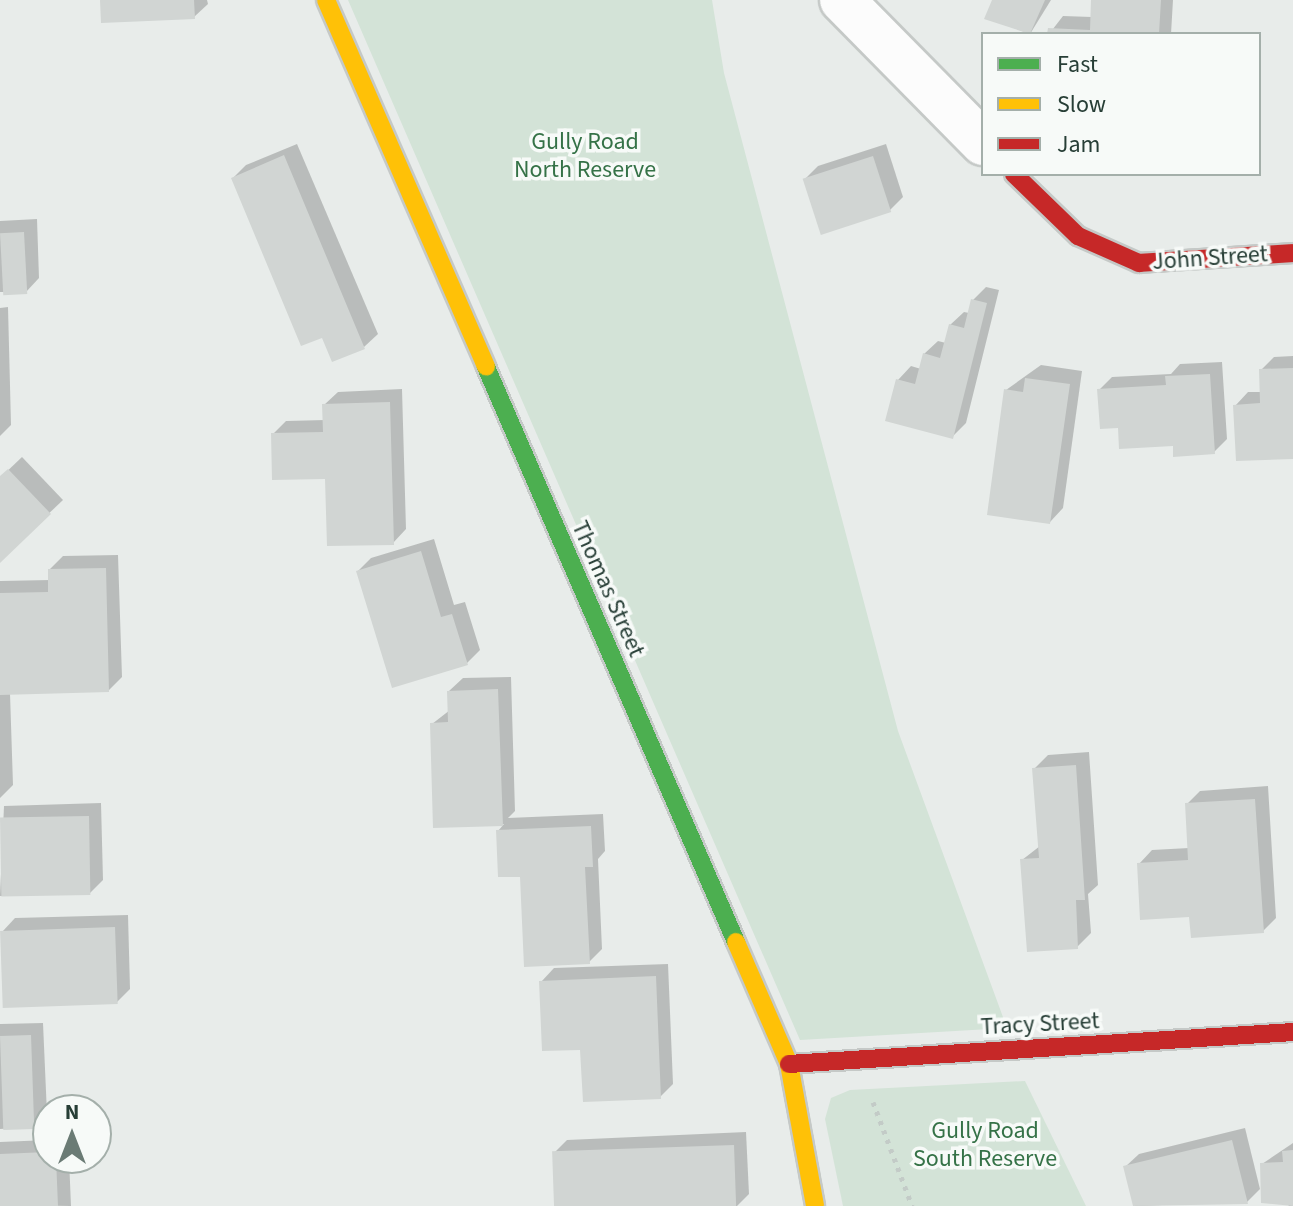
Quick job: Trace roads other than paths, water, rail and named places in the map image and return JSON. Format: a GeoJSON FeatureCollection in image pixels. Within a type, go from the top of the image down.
{"type":"FeatureCollection","features":[{"type":"Feature","properties":{"kind":"street","name":"Thomas Street"},"geometry":{"type":"LineString","coordinates":[[326,0],[789,1064],[815,1206]]}},
{"type":"Feature","properties":{"kind":"street"},"geometry":{"type":"LineString","coordinates":[[842,0],[981,141]]}},
{"type":"Feature","properties":{"kind":"street","name":"John Street"},"geometry":{"type":"LineString","coordinates":[[1016,176],[1078,236],[1139,263],[1293,253]]}},
{"type":"Feature","properties":{"kind":"street","name":"Tracy Street"},"geometry":{"type":"LineString","coordinates":[[789,1064],[1293,1032]]}},
{"type":"Feature","properties":{"kind":"park label","name":"Gully Road North Reserve"},"geometry":{"type":"Point","coordinates":[585,156]}},
{"type":"Feature","properties":{"kind":"park label","name":"Gully Road South Reserve"},"geometry":{"type":"Point","coordinates":[985,1145]}}]}
